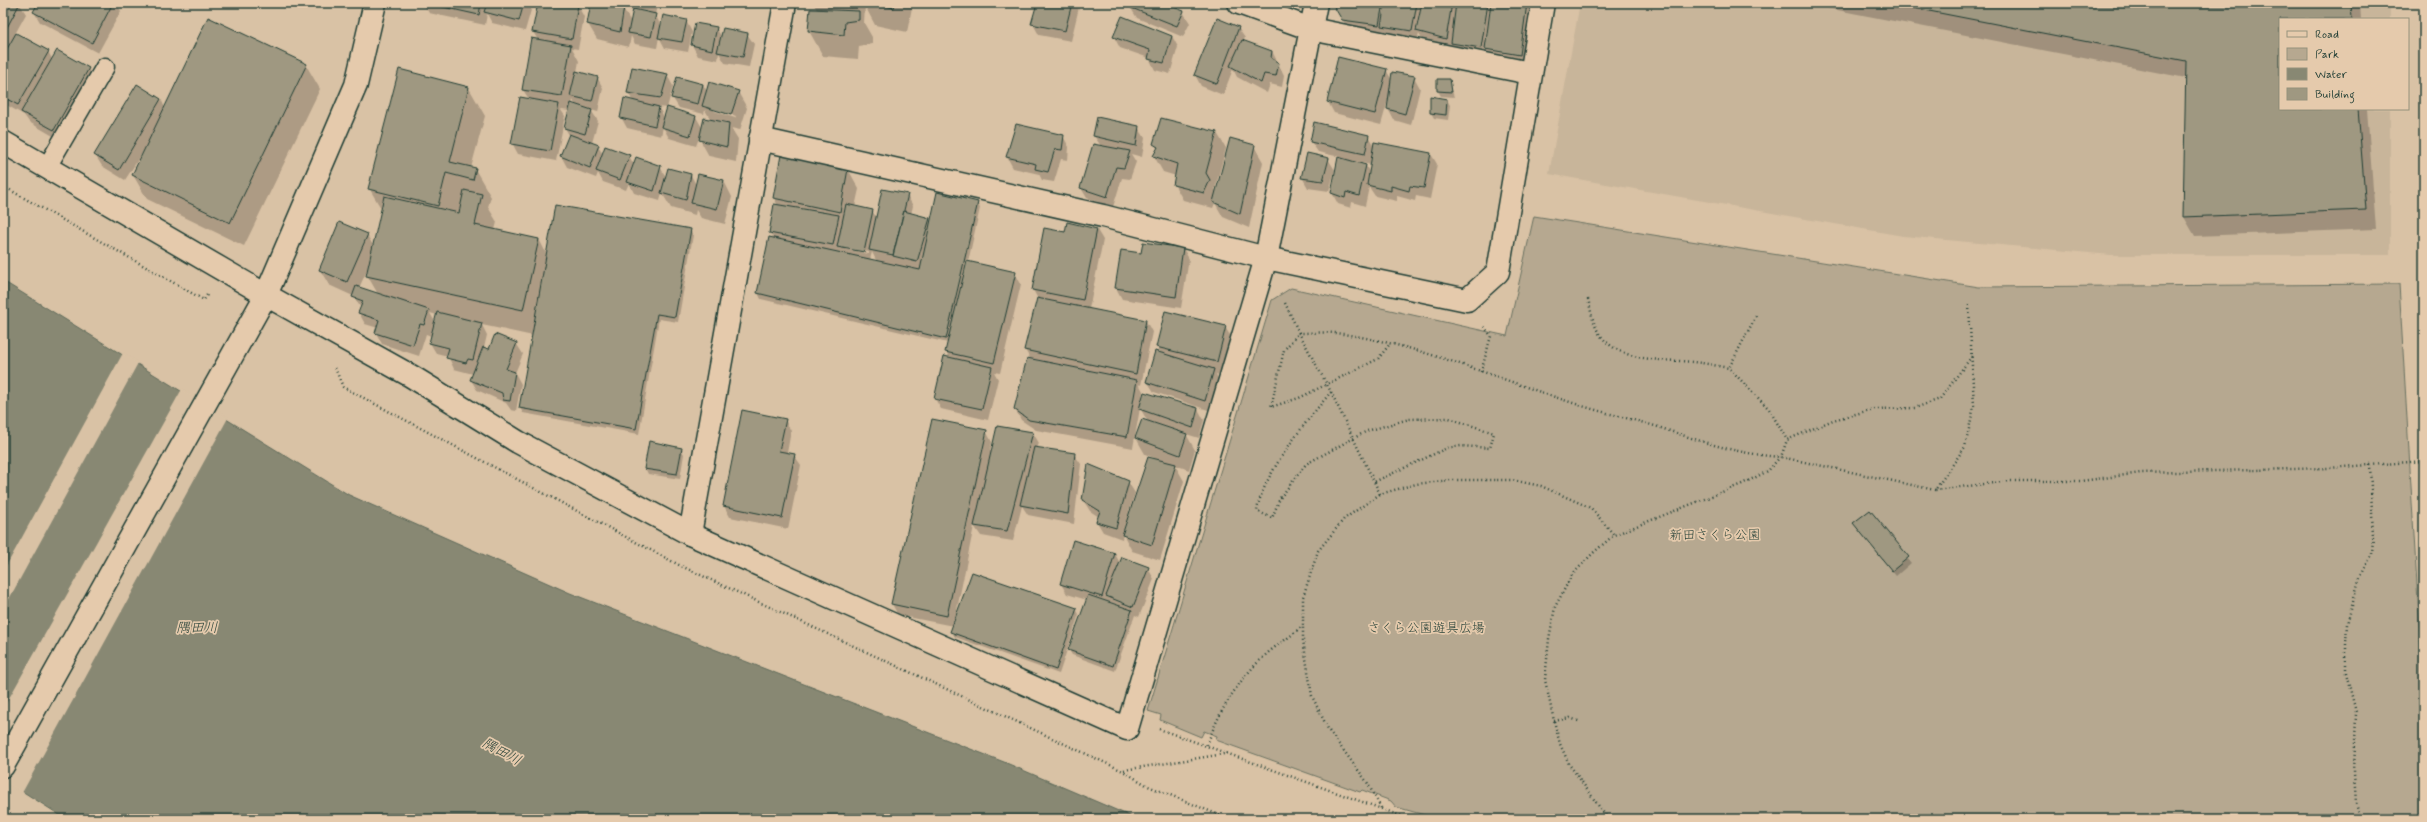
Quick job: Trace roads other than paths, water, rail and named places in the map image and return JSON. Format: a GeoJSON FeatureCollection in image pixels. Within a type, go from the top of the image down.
{"type":"FeatureCollection","features":[{"type":"Feature","properties":{"kind":"street"},"geometry":{"type":"LineString","coordinates":[[3,766],[266,295],[356,84],[375,3]]}},
{"type":"Feature","properties":{"kind":"street"},"geometry":{"type":"LineString","coordinates":[[690,534],[785,3]]}},
{"type":"Feature","properties":{"kind":"street"},"geometry":{"type":"LineString","coordinates":[[1239,3],[1311,29],[1530,72]]}},
{"type":"Feature","properties":{"kind":"street"},"geometry":{"type":"LineString","coordinates":[[3,142],[266,295],[411,376],[518,442],[690,534],[1127,729],[1266,258],[1316,3]]}},
{"type":"Feature","properties":{"kind":"street"},"geometry":{"type":"LineString","coordinates":[[760,139],[1103,216],[1266,258],[1467,300],[1498,272],[1530,72],[1543,3]]}},
{"type":"Feature","properties":{"kind":"lane"},"geometry":{"type":"LineString","coordinates":[[47,167],[105,67]]}},
{"type":"Feature","properties":{"kind":"water","name":"隅田川"},"geometry":{"type":"Polygon","coordinates":[[[3,281],[349,495],[570,593],[1004,762],[1137,819],[66,819],[3,779],[3,281]]]}},
{"type":"Feature","properties":{"kind":"park label","name":"新田さくら公園"},"geometry":{"type":"Point","coordinates":[1715,534]}},
{"type":"Feature","properties":{"kind":"park label","name":"さくら公園遊具広場"},"geometry":{"type":"Point","coordinates":[1426,627]}}]}
